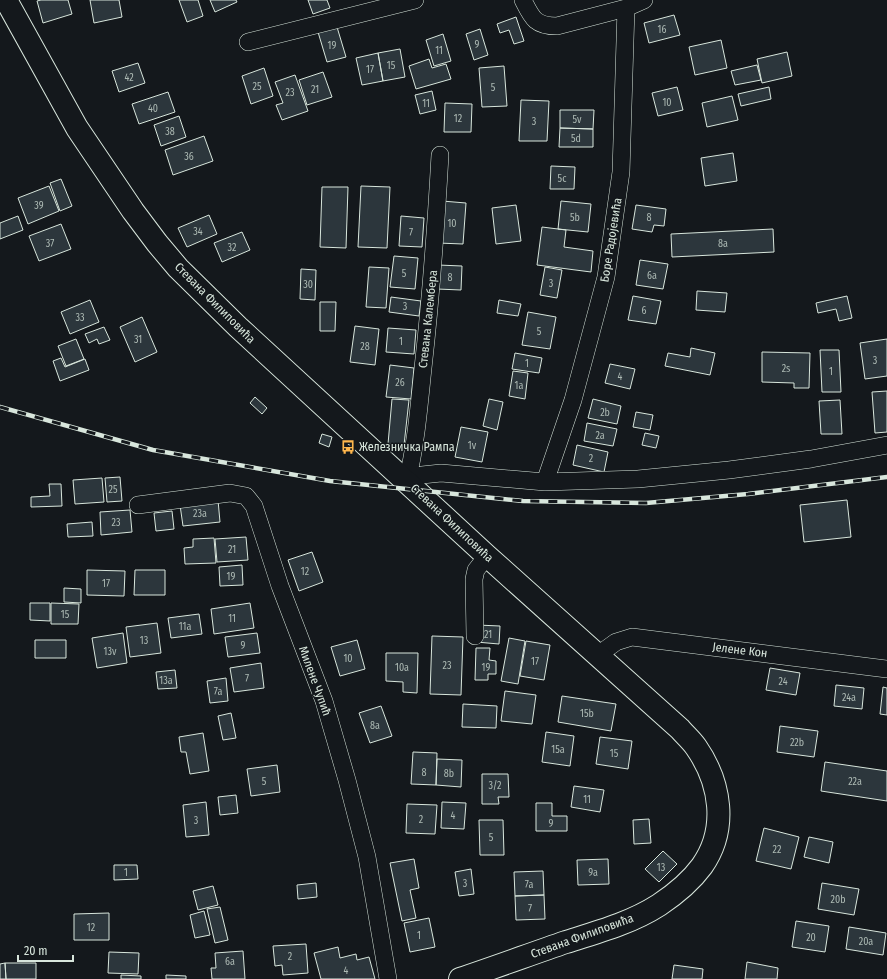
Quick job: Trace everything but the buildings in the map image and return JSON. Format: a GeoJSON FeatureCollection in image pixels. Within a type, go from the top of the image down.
{"type":"FeatureCollection","features":[{"type":"Feature","properties":{"kind":"main road","name":"Стевана Филиповића"},"geometry":{"type":"LineString","coordinates":[[6,0],[78,128],[108,176],[157,244],[178,268],[238,327],[487,556],[680,729],[696,747],[709,771],[718,794],[719,821],[716,835],[708,856],[701,868],[676,892],[658,905],[612,927],[497,973],[460,979]]}},
{"type":"Feature","properties":{"kind":"street"},"geometry":{"type":"LineString","coordinates":[[248,42],[415,0]]}},
{"type":"Feature","properties":{"kind":"street"},"geometry":{"type":"LineString","coordinates":[[523,0],[531,17],[540,24],[548,26],[557,26],[626,8],[644,0]]}},
{"type":"Feature","properties":{"kind":"street","name":"Боре Радојевића"},"geometry":{"type":"LineString","coordinates":[[545,482],[573,400],[606,277],[621,172],[624,135],[626,8]]}},
{"type":"Feature","properties":{"kind":"street","name":"Стевана Калембера"},"geometry":{"type":"LineString","coordinates":[[407,482],[414,451],[426,339],[434,251],[440,155]]}},
{"type":"Feature","properties":{"kind":"street"},"geometry":{"type":"LineString","coordinates":[[407,482],[422,475],[441,473],[545,482],[638,479],[729,470],[811,459],[887,445]]}},
{"type":"Feature","properties":{"kind":"street","name":"Милене Чупић"},"geometry":{"type":"LineString","coordinates":[[138,505],[230,493],[246,496],[254,506],[280,586],[324,701],[347,780],[367,857],[388,979]]}},
{"type":"Feature","properties":{"kind":"street"},"geometry":{"type":"LineString","coordinates":[[475,636],[474,579],[476,570],[487,556]]}},
{"type":"Feature","properties":{"kind":"street","name":"Јелене Кон"},"geometry":{"type":"LineString","coordinates":[[598,655],[616,642],[632,637],[887,669]]}},
{"type":"Feature","properties":{"kind":"railway"},"geometry":{"type":"LineString","coordinates":[[0,407],[153,450],[330,481],[523,501],[646,503],[748,494],[887,477]]}},
{"type":"Feature","properties":{"kind":"place","name":"Железничка Рампа"},"geometry":{"type":"Point","coordinates":[348,447]}}]}
